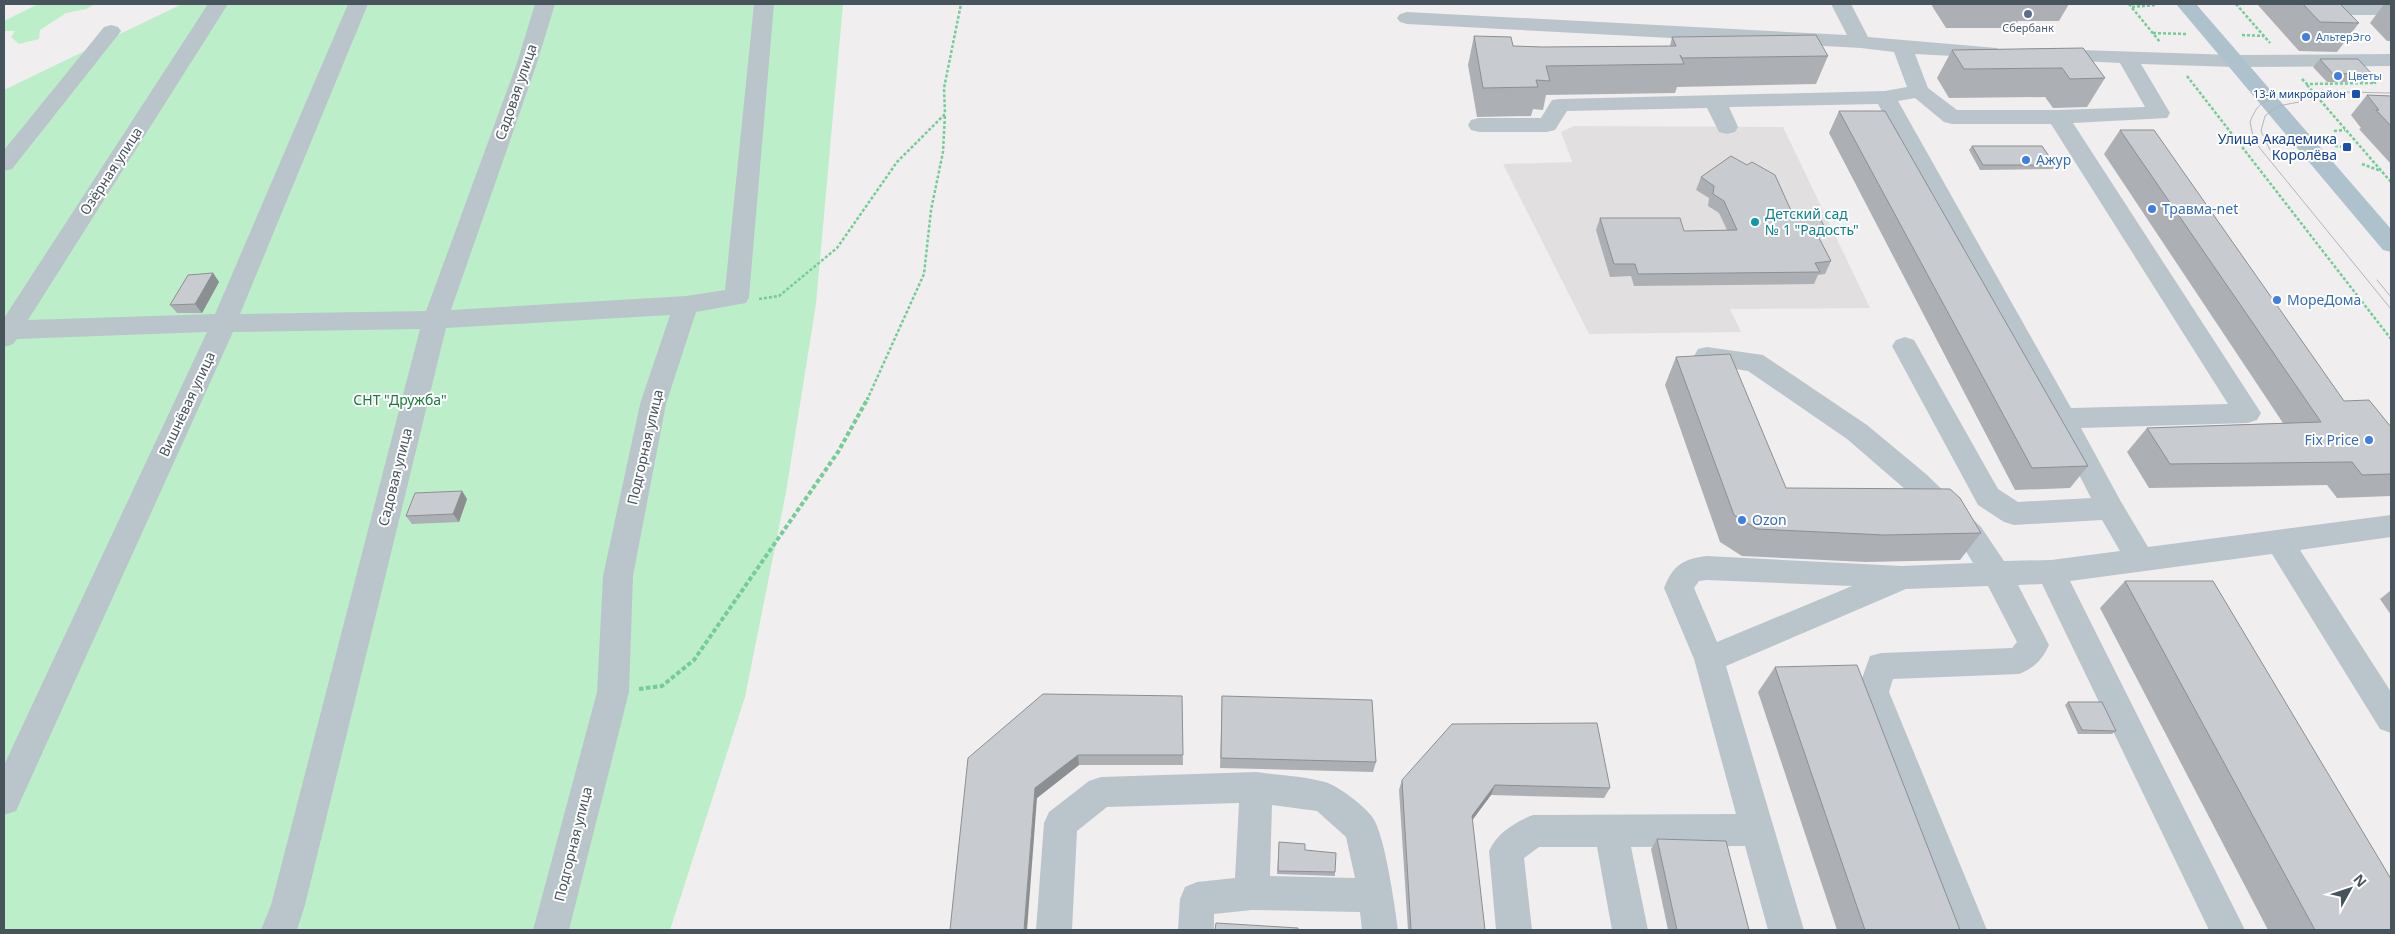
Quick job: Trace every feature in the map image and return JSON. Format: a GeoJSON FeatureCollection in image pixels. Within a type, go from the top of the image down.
{"type":"FeatureCollection","features":[{"type":"Feature","properties":{"kind":"main road"},"geometry":{"type":"LineString","coordinates":[[2186,4],[2391,244]]}},
{"type":"Feature","properties":{"kind":"street","name":"Озёрная улица"},"geometry":{"type":"LineString","coordinates":[[5,332],[218,4]]}},
{"type":"Feature","properties":{"kind":"street","name":"Вишнёвая улица"},"geometry":{"type":"LineString","coordinates":[[4,800],[224,323],[358,4]]}},
{"type":"Feature","properties":{"kind":"street","name":"Садовая улица"},"geometry":{"type":"LineString","coordinates":[[279,930],[290,895],[435,320],[526,66],[546,4]]}},
{"type":"Feature","properties":{"kind":"street"},"geometry":{"type":"LineString","coordinates":[[5,332],[224,323],[435,320],[686,305],[737,298],[764,4]]}},
{"type":"Feature","properties":{"kind":"street"},"geometry":{"type":"LineString","coordinates":[[1840,4],[1861,42]]}},
{"type":"Feature","properties":{"kind":"street"},"geometry":{"type":"LineString","coordinates":[[2316,11],[2391,9]]}},
{"type":"Feature","properties":{"kind":"street"},"geometry":{"type":"LineString","coordinates":[[1407,18],[1504,13],[1902,47],[2127,58],[2234,61],[2391,60]]}},
{"type":"Feature","properties":{"kind":"street"},"geometry":{"type":"LineString","coordinates":[[4,164],[111,31]]}},
{"type":"Feature","properties":{"kind":"street"},"geometry":{"type":"LineString","coordinates":[[1902,47],[1919,91],[1952,117],[2058,118],[2159,113],[2127,58]]}},
{"type":"Feature","properties":{"kind":"street"},"geometry":{"type":"LineString","coordinates":[[1479,125],[1547,125],[1560,105],[1885,98],[1919,91]]}},
{"type":"Feature","properties":{"kind":"street"},"geometry":{"type":"LineString","coordinates":[[1885,98],[2063,418],[2110,508],[2141,560]]}},
{"type":"Feature","properties":{"kind":"street"},"geometry":{"type":"LineString","coordinates":[[1715,101],[1727,127]]}},
{"type":"Feature","properties":{"kind":"street"},"geometry":{"type":"LineString","coordinates":[[2058,118],[2248,414],[2063,418]]}},
{"type":"Feature","properties":{"kind":"street","name":"Подгорная улица"},"geometry":{"type":"LineString","coordinates":[[551,930],[612,692],[618,576],[653,404],[686,305]]}},
{"type":"Feature","properties":{"kind":"street"},"geometry":{"type":"LineString","coordinates":[[1905,346],[1988,496],[2014,514],[2110,508]]}},
{"type":"Feature","properties":{"kind":"street"},"geometry":{"type":"LineString","coordinates":[[1707,356],[1754,362],[1857,432],[1916,482],[1971,535],[1997,575],[2034,645],[2019,661],[1881,666],[1873,692],[1969,930]]}},
{"type":"Feature","properties":{"kind":"street"},"geometry":{"type":"LineString","coordinates":[[1786,930],[1708,659],[1679,588],[1682,577],[1691,570],[1707,568],[1904,577],[2051,572],[2391,526]]}},
{"type":"Feature","properties":{"kind":"street"},"geometry":{"type":"LineString","coordinates":[[2279,541],[2391,719]]}},
{"type":"Feature","properties":{"kind":"street"},"geometry":{"type":"LineString","coordinates":[[2051,572],[2227,930]]}},
{"type":"Feature","properties":{"kind":"street"},"geometry":{"type":"LineString","coordinates":[[1708,659],[1741,647],[1904,577]]}},
{"type":"Feature","properties":{"kind":"street"},"geometry":{"type":"LineString","coordinates":[[1252,893],[1256,787]]}},
{"type":"Feature","properties":{"kind":"street"},"geometry":{"type":"LineString","coordinates":[[1054,930],[1060,823],[1100,792],[1256,787],[1325,797],[1361,828],[1376,895],[1380,930]]}},
{"type":"Feature","properties":{"kind":"street"},"geometry":{"type":"LineString","coordinates":[[1514,930],[1506,851],[1533,831],[1757,830]]}},
{"type":"Feature","properties":{"kind":"street"},"geometry":{"type":"LineString","coordinates":[[1610,832],[1630,930]]}},
{"type":"Feature","properties":{"kind":"street"},"geometry":{"type":"LineString","coordinates":[[1196,930],[1197,899],[1252,893],[1376,895]]}},
{"type":"Feature","properties":{"kind":"path"},"geometry":{"type":"LineString","coordinates":[[612,692],[662,686],[694,660],[734,605],[838,452],[871,392],[924,274],[931,210],[943,152],[944,88],[961,4]]}},
{"type":"Feature","properties":{"kind":"path"},"geometry":{"type":"LineString","coordinates":[[2236,4],[2273,47]]}},
{"type":"Feature","properties":{"kind":"path"},"geometry":{"type":"LineString","coordinates":[[2130,5],[2155,5]]}},
{"type":"Feature","properties":{"kind":"path"},"geometry":{"type":"LineString","coordinates":[[2130,5],[2391,339]]}},
{"type":"Feature","properties":{"kind":"path"},"geometry":{"type":"LineString","coordinates":[[2153,33],[2186,34]]}},
{"type":"Feature","properties":{"kind":"path"},"geometry":{"type":"LineString","coordinates":[[2242,36],[2264,36]]}},
{"type":"Feature","properties":{"kind":"path"},"geometry":{"type":"LineString","coordinates":[[2307,84],[2391,182]]}},
{"type":"Feature","properties":{"kind":"path"},"geometry":{"type":"LineString","coordinates":[[737,298],[759,299],[779,296],[830,254],[864,212],[897,162],[944,114]]}},
{"type":"Feature","properties":{"kind":"path"},"geometry":{"type":"LineString","coordinates":[[2334,131],[2346,130]]}},
{"type":"Feature","properties":{"kind":"path"},"geometry":{"type":"LineString","coordinates":[[2362,164],[2382,171]]}},
{"type":"Feature","properties":{"kind":"shaded area"},"geometry":{"type":"Polygon","coordinates":[[[1574,126],[1783,127],[1870,308],[1730,309],[1741,332],[1589,334],[1503,164],[1572,162],[1561,132],[1574,126]]]}},
{"type":"Feature","properties":{"kind":"green space"},"geometry":{"type":"Polygon","coordinates":[[[38,4],[95,4],[86,9],[66,13],[40,30],[39,39],[19,44],[11,37],[15,31],[4,31],[4,21],[38,4]]]}},
{"type":"Feature","properties":{"kind":"green space","name":"СНТ \"Дружба\""},"geometry":{"type":"Polygon","coordinates":[[[182,4],[843,4],[816,304],[786,492],[745,697],[670,930],[4,930],[4,90],[182,4]]]}},
{"type":"Feature","properties":{"kind":"building"},"geometry":{"type":"Polygon","coordinates":[[[2303,4],[2340,4],[2359,23],[2320,22],[2303,4]]]}},
{"type":"Feature","properties":{"kind":"building"},"geometry":{"type":"Polygon","coordinates":[[[1816,35],[1828,56],[1682,58],[1680,55],[1684,64],[1546,66],[1550,81],[1536,80],[1538,87],[1483,88],[1474,36],[1511,37],[1513,46],[1542,47],[1676,46],[1672,37],[1816,35]]]}},
{"type":"Feature","properties":{"kind":"building"},"geometry":{"type":"Polygon","coordinates":[[[2083,48],[2105,78],[2070,79],[2062,68],[1964,69],[1952,50],[2083,48]]]}},
{"type":"Feature","properties":{"kind":"building"},"geometry":{"type":"Polygon","coordinates":[[[2320,59],[2358,59],[2371,73],[2333,74],[2320,59]]]}},
{"type":"Feature","properties":{"kind":"building"},"geometry":{"type":"Polygon","coordinates":[[[2367,95],[2391,96],[2391,126],[2376,110],[2379,110],[2367,95]]]}},
{"type":"Feature","properties":{"kind":"building"},"geometry":{"type":"Polygon","coordinates":[[[1839,111],[1885,111],[2088,466],[2032,468],[1839,111]]]}},
{"type":"Feature","properties":{"kind":"building"},"geometry":{"type":"Polygon","coordinates":[[[2120,130],[2154,130],[2344,401],[2369,400],[2391,427],[2391,474],[2362,475],[2352,462],[2170,464],[2147,428],[2321,422],[2120,130]]]}},
{"type":"Feature","properties":{"kind":"building"},"geometry":{"type":"Polygon","coordinates":[[[1972,146],[2042,146],[2055,165],[1983,165],[1972,146]]]}},
{"type":"Feature","properties":{"kind":"building","name":"Детский сад № 1 \"Радость\""},"geometry":{"type":"Polygon","coordinates":[[[1731,156],[1747,165],[1752,162],[1775,175],[1793,215],[1813,215],[1821,220],[1824,226],[1819,238],[1831,261],[1815,263],[1820,272],[1638,274],[1635,264],[1614,264],[1600,218],[1680,218],[1684,231],[1737,230],[1724,201],[1713,194],[1714,186],[1701,177],[1731,156]]]}},
{"type":"Feature","properties":{"kind":"building"},"geometry":{"type":"Polygon","coordinates":[[[213,273],[195,304],[170,305],[188,275],[213,273]]]}},
{"type":"Feature","properties":{"kind":"building"},"geometry":{"type":"Polygon","coordinates":[[[1730,354],[1786,488],[1950,489],[1960,498],[1981,533],[1884,535],[1757,529],[1734,515],[1676,357],[1730,354]]]}},
{"type":"Feature","properties":{"kind":"building"},"geometry":{"type":"Polygon","coordinates":[[[462,491],[453,514],[406,516],[415,493],[462,491]]]}},
{"type":"Feature","properties":{"kind":"building"},"geometry":{"type":"Polygon","coordinates":[[[2125,581],[2213,581],[2391,879],[2391,930],[2315,930],[2125,581]]]}},
{"type":"Feature","properties":{"kind":"building"},"geometry":{"type":"Polygon","coordinates":[[[1857,665],[1960,930],[1865,930],[1775,667],[1857,665]]]}},
{"type":"Feature","properties":{"kind":"building"},"geometry":{"type":"Polygon","coordinates":[[[1043,694],[1182,696],[1183,755],[1078,755],[1035,788],[1024,930],[950,930],[968,758],[1043,694]]]}},
{"type":"Feature","properties":{"kind":"building"},"geometry":{"type":"Polygon","coordinates":[[[1222,696],[1372,700],[1376,762],[1221,758],[1222,696]]]}},
{"type":"Feature","properties":{"kind":"building"},"geometry":{"type":"Polygon","coordinates":[[[2068,702],[2102,702],[2116,731],[2082,730],[2068,702]]]}},
{"type":"Feature","properties":{"kind":"building"},"geometry":{"type":"Polygon","coordinates":[[[1597,723],[1610,788],[1495,785],[1472,816],[1485,930],[1411,930],[1402,780],[1452,724],[1597,723]]]}},
{"type":"Feature","properties":{"kind":"building"},"geometry":{"type":"Polygon","coordinates":[[[1657,839],[1726,841],[1749,930],[1677,930],[1657,839]]]}},
{"type":"Feature","properties":{"kind":"building"},"geometry":{"type":"Polygon","coordinates":[[[1279,842],[1305,844],[1305,850],[1336,853],[1335,872],[1278,871],[1279,842]]]}},
{"type":"Feature","properties":{"kind":"building"},"geometry":{"type":"Polygon","coordinates":[[[1216,923],[1298,928],[1298,930],[1215,930],[1216,923]]]}},
{"type":"Feature","properties":{"kind":"tram line"},"geometry":{"type":"LineString","coordinates":[[2391,93],[2324,92],[2288,95],[2263,103],[2255,111],[2250,122],[2254,141],[2391,309]]}},
{"type":"Feature","properties":{"kind":"tram line"},"geometry":{"type":"LineString","coordinates":[[2270,150],[2261,131],[2265,116],[2278,106],[2299,102]]}},
{"type":"Feature","properties":{"kind":"tram line"},"geometry":{"type":"LineString","coordinates":[[2377,280],[2391,297]]}},
{"type":"Feature","properties":{"kind":"place","name":"Сбербанк"},"geometry":{"type":"Point","coordinates":[2028,14]}},
{"type":"Feature","properties":{"kind":"place","name":"АльтерЭго"},"geometry":{"type":"Point","coordinates":[2306,37]}},
{"type":"Feature","properties":{"kind":"place","name":"Цветы"},"geometry":{"type":"Point","coordinates":[2338,76]}},
{"type":"Feature","properties":{"kind":"place","name":"13-й микрорайон"},"geometry":{"type":"Point","coordinates":[2356,94]}},
{"type":"Feature","properties":{"kind":"place","name":"Улица Академика Королёва"},"geometry":{"type":"Point","coordinates":[2347,147]}},
{"type":"Feature","properties":{"kind":"place","name":"Ажур"},"geometry":{"type":"Point","coordinates":[2026,160]}},
{"type":"Feature","properties":{"kind":"place","name":"Травма-net"},"geometry":{"type":"Point","coordinates":[2152,209]}},
{"type":"Feature","properties":{"kind":"place","name":"Детский сад № 1 \"Радость\""},"geometry":{"type":"Point","coordinates":[1755,222]}},
{"type":"Feature","properties":{"kind":"place","name":"МореДома"},"geometry":{"type":"Point","coordinates":[2277,300]}},
{"type":"Feature","properties":{"kind":"place","name":"Fix Price"},"geometry":{"type":"Point","coordinates":[2369,440]}},
{"type":"Feature","properties":{"kind":"place","name":"Ozon"},"geometry":{"type":"Point","coordinates":[1742,520]}}]}
